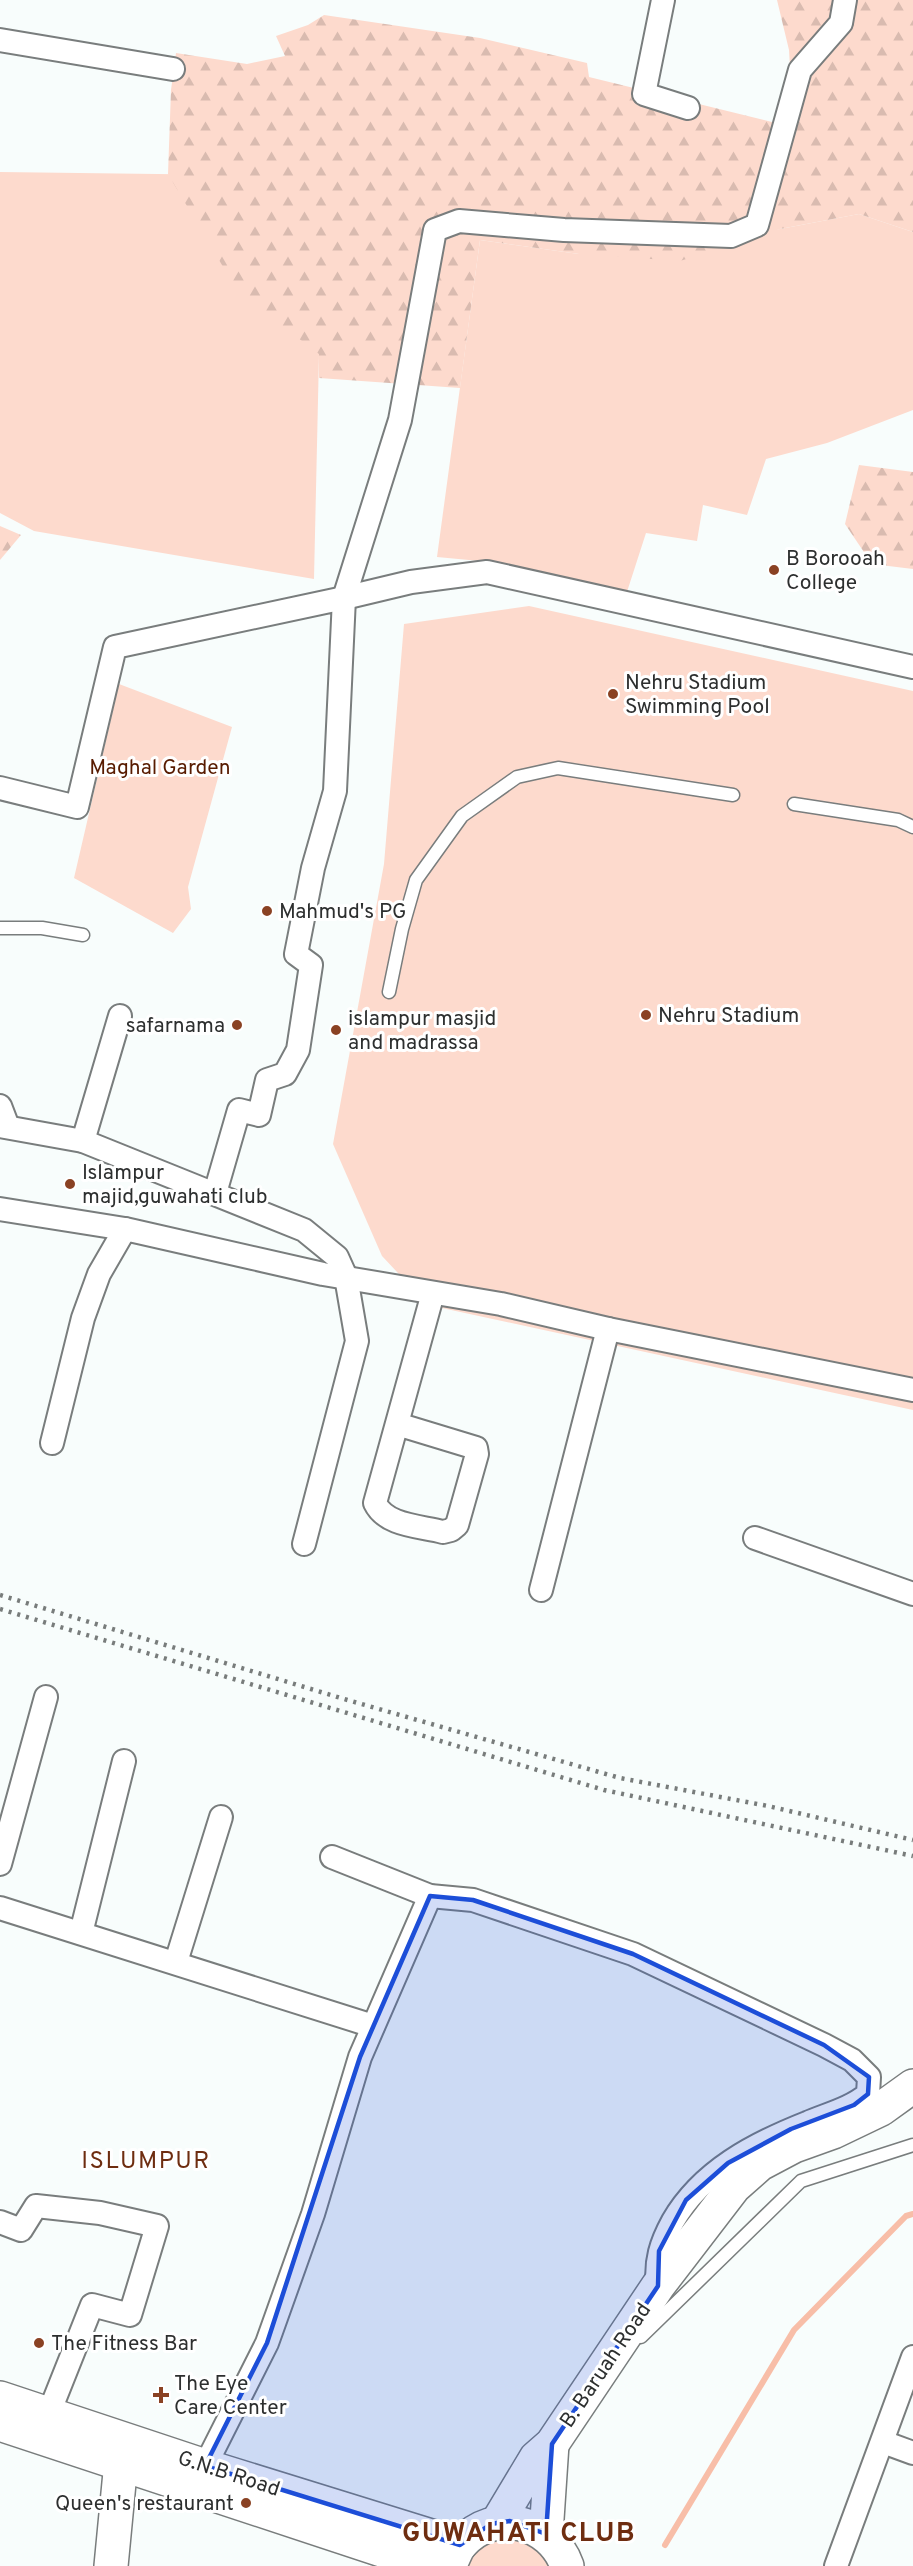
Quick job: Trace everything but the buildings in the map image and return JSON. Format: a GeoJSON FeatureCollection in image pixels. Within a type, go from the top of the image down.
{"type":"FeatureCollection","features":[{"type":"Feature","properties":{"kind":"main road","name":"B. Baruah Road"},"geometry":{"type":"LineString","coordinates":[[497,2523],[536,2458],[552,2444],[658,2286],[734,2187],[760,2164],[794,2146],[833,2132],[880,2109],[913,2086]]}},
{"type":"Feature","properties":{"kind":"main road","name":"G.N.B Road"},"geometry":{"type":"LineString","coordinates":[[0,2398],[205,2466],[455,2556]]}},
{"type":"Feature","properties":{"kind":"main road","name":"G.N.B Road"},"geometry":{"type":"LineString","coordinates":[[0,2424],[121,2462],[430,2566]]}},
{"type":"Feature","properties":{"kind":"main road","name":"B. Baruah Road"},"geometry":{"type":"LineString","coordinates":[[546,2534],[552,2444]]}},
{"type":"Feature","properties":{"kind":"main road"},"geometry":{"type":"LineString","coordinates":[[111,2566],[121,2462]]}},
{"type":"Feature","properties":{"kind":"main road"},"geometry":{"type":"LineString","coordinates":[[455,2556],[474,2532],[497,2523],[510,2521],[529,2525],[546,2534],[558,2547],[568,2565]]}},
{"type":"Feature","properties":{"kind":"street"},"geometry":{"type":"LineString","coordinates":[[663,0],[644,94],[688,108]]}},
{"type":"Feature","properties":{"kind":"street"},"geometry":{"type":"LineString","coordinates":[[215,1193],[239,1110],[259,1115],[267,1080],[285,1074],[298,1050],[311,965],[296,954],[313,868],[335,791],[344,598],[400,420],[435,230],[459,221],[564,230],[731,236],[757,225],[800,70],[841,23],[845,0]]}},
{"type":"Feature","properties":{"kind":"street"},"geometry":{"type":"LineString","coordinates":[[0,40],[173,69]]}},
{"type":"Feature","properties":{"kind":"street"},"geometry":{"type":"LineString","coordinates":[[0,788],[77,807],[115,647],[411,582],[487,572],[913,667]]}},
{"type":"Feature","properties":{"kind":"street"},"geometry":{"type":"LineString","coordinates":[[83,1141],[120,1016]]}},
{"type":"Feature","properties":{"kind":"street"},"geometry":{"type":"LineString","coordinates":[[0,1106],[4,1127],[83,1141],[304,1230],[337,1257],[346,1277],[357,1341],[304,1544]]}},
{"type":"Feature","properties":{"kind":"street"},"geometry":{"type":"LineString","coordinates":[[0,1209],[126,1229],[346,1277],[501,1304],[608,1329],[913,1390]]}},
{"type":"Feature","properties":{"kind":"street"},"geometry":{"type":"LineString","coordinates":[[52,1443],[83,1318],[99,1274],[126,1229]]}},
{"type":"Feature","properties":{"kind":"street"},"geometry":{"type":"LineString","coordinates":[[397,1424],[476,1448],[477,1454],[457,1525],[451,1530],[443,1532],[399,1521],[380,1513],[375,1503],[397,1424],[434,1293]]}},
{"type":"Feature","properties":{"kind":"street"},"geometry":{"type":"LineString","coordinates":[[541,1590],[608,1329]]}},
{"type":"Feature","properties":{"kind":"street"},"geometry":{"type":"LineString","coordinates":[[755,1538],[913,1594]]}},
{"type":"Feature","properties":{"kind":"street"},"geometry":{"type":"LineString","coordinates":[[0,1864],[46,1697]]}},
{"type":"Feature","properties":{"kind":"street"},"geometry":{"type":"LineString","coordinates":[[81,1933],[123,1761]]}},
{"type":"Feature","properties":{"kind":"street"},"geometry":{"type":"LineString","coordinates":[[176,1962],[221,1817]]}},
{"type":"Feature","properties":{"kind":"street"},"geometry":{"type":"LineString","coordinates":[[332,1857],[430,1896],[473,1900],[548,1923],[633,1954],[730,1998],[824,2045],[852,2060],[869,2077],[868,2094],[854,2105],[791,2129],[728,2163],[705,2179],[686,2200],[658,2251],[658,2286]]}},
{"type":"Feature","properties":{"kind":"street"},"geometry":{"type":"LineString","coordinates":[[205,2466],[267,2343],[313,2214],[360,2056],[430,1896]]}},
{"type":"Feature","properties":{"kind":"street"},"geometry":{"type":"LineString","coordinates":[[0,1908],[374,2026]]}},
{"type":"Feature","properties":{"kind":"street"},"geometry":{"type":"LineString","coordinates":[[0,2222],[21,2230],[36,2206],[100,2213],[157,2226],[130,2315],[92,2305],[49,2413]]}},
{"type":"Feature","properties":{"kind":"street"},"geometry":{"type":"LineString","coordinates":[[836,2566],[913,2357]]}},
{"type":"Feature","properties":{"kind":"street"},"geometry":{"type":"LineString","coordinates":[[883,2442],[913,2453]]}},
{"type":"Feature","properties":{"kind":"lane"},"geometry":{"type":"LineString","coordinates":[[390,993],[402,930],[416,880],[462,816],[517,777],[558,768],[733,795]]}},
{"type":"Feature","properties":{"kind":"lane"},"geometry":{"type":"LineString","coordinates":[[794,804],[897,820],[913,827]]}},
{"type":"Feature","properties":{"kind":"lane"},"geometry":{"type":"LineString","coordinates":[[0,928],[42,928],[83,935]]}},
{"type":"Feature","properties":{"kind":"lane"},"geometry":{"type":"LineString","coordinates":[[589,2392],[653,2323],[801,2181],[913,2145]]}},
{"type":"Feature","properties":{"kind":"highlighted area"},"geometry":{"type":"Polygon","coordinates":[[[430,1896],[473,1900],[633,1954],[824,2045],[869,2077],[868,2094],[854,2105],[791,2129],[728,2163],[686,2200],[659,2251],[658,2286],[552,2444],[546,2534],[510,2521],[491,2524],[460,2545],[205,2466],[267,2343],[360,2057],[430,1896]]]}},
{"type":"Feature","properties":{"kind":"green space"},"geometry":{"type":"Polygon","coordinates":[[[777,0],[913,0],[913,232],[859,214],[780,229],[680,261],[579,254],[480,240],[460,388],[319,378],[319,354],[238,292],[168,174],[171,90],[176,53],[247,64],[285,56],[276,36],[308,25],[324,15],[480,38],[587,63],[589,77],[776,123],[792,103],[789,50],[777,0]]]}},
{"type":"Feature","properties":{"kind":"green space"},"geometry":{"type":"Polygon","coordinates":[[[0,172],[323,176],[314,579],[34,531],[0,513],[0,172]]]}},
{"type":"Feature","properties":{"kind":"green space"},"geometry":{"type":"Polygon","coordinates":[[[859,214],[913,232],[913,410],[827,443],[766,459],[747,515],[703,505],[697,541],[646,533],[625,598],[501,563],[437,557],[480,240],[579,254],[780,229],[859,214]]]}},
{"type":"Feature","properties":{"kind":"green space"},"geometry":{"type":"Polygon","coordinates":[[[859,465],[913,472],[913,569],[872,564],[845,524],[859,465]]]}},
{"type":"Feature","properties":{"kind":"green space"},"geometry":{"type":"Polygon","coordinates":[[[0,526],[21,535],[0,560],[0,526]]]}},
{"type":"Feature","properties":{"kind":"green space","name":"Nehru Stadium"},"geometry":{"type":"Polygon","coordinates":[[[529,606],[913,691],[913,1410],[428,1305],[382,1256],[333,1144],[384,864],[404,624],[529,606]]]}},
{"type":"Feature","properties":{"kind":"green space","name":"Maghal Garden"},"geometry":{"type":"Polygon","coordinates":[[[119,684],[232,727],[188,887],[191,909],[173,933],[74,878],[119,684]]]}},
{"type":"Feature","properties":{"kind":"green space"},"geometry":{"type":"Polygon","coordinates":[[[515,2537],[546,2549],[559,2566],[462,2566],[475,2543],[515,2537]]]}},
{"type":"Feature","properties":{"kind":"waterway"},"geometry":{"type":"LineString","coordinates":[[665,2545],[794,2330],[906,2216],[913,2214]]}},
{"type":"Feature","properties":{"kind":"railway"},"geometry":{"type":"LineString","coordinates":[[0,1595],[344,1699],[620,1778],[768,1806],[913,1840]]}},
{"type":"Feature","properties":{"kind":"railway"},"geometry":{"type":"LineString","coordinates":[[0,1609],[604,1790],[913,1856]]}},
{"type":"Feature","properties":{"kind":"place","name":"B Borooah College"},"geometry":{"type":"Point","coordinates":[774,570]}},
{"type":"Feature","properties":{"kind":"place","name":"Nehru Stadium Swimming Pool"},"geometry":{"type":"Point","coordinates":[613,694]}},
{"type":"Feature","properties":{"kind":"place","name":"Mahmud's PG"},"geometry":{"type":"Point","coordinates":[267,911]}},
{"type":"Feature","properties":{"kind":"place","name":"Nehru Stadium"},"geometry":{"type":"Point","coordinates":[646,1015]}},
{"type":"Feature","properties":{"kind":"place","name":"safarnama"},"geometry":{"type":"Point","coordinates":[237,1025]}},
{"type":"Feature","properties":{"kind":"place","name":"islampur masjid and madrassa"},"geometry":{"type":"Point","coordinates":[336,1030]}},
{"type":"Feature","properties":{"kind":"place","name":"Islampur majid,guwahati club"},"geometry":{"type":"Point","coordinates":[70,1184]}},
{"type":"Feature","properties":{"kind":"place","name":"The Fitness Bar"},"geometry":{"type":"Point","coordinates":[39,2343]}},
{"type":"Feature","properties":{"kind":"place","name":"The Eye Care Center"},"geometry":{"type":"Point","coordinates":[161,2395]}},
{"type":"Feature","properties":{"kind":"place","name":"Queen's restaurant"},"geometry":{"type":"Point","coordinates":[246,2503]}},
{"type":"Feature","properties":{"kind":"district","name":"ISLUMPUR"},"geometry":{"type":"Point","coordinates":[146,2160]}},
{"type":"Feature","properties":{"kind":"district","name":"GUWAHATI CLUB"},"geometry":{"type":"Point","coordinates":[519,2532]}}]}
